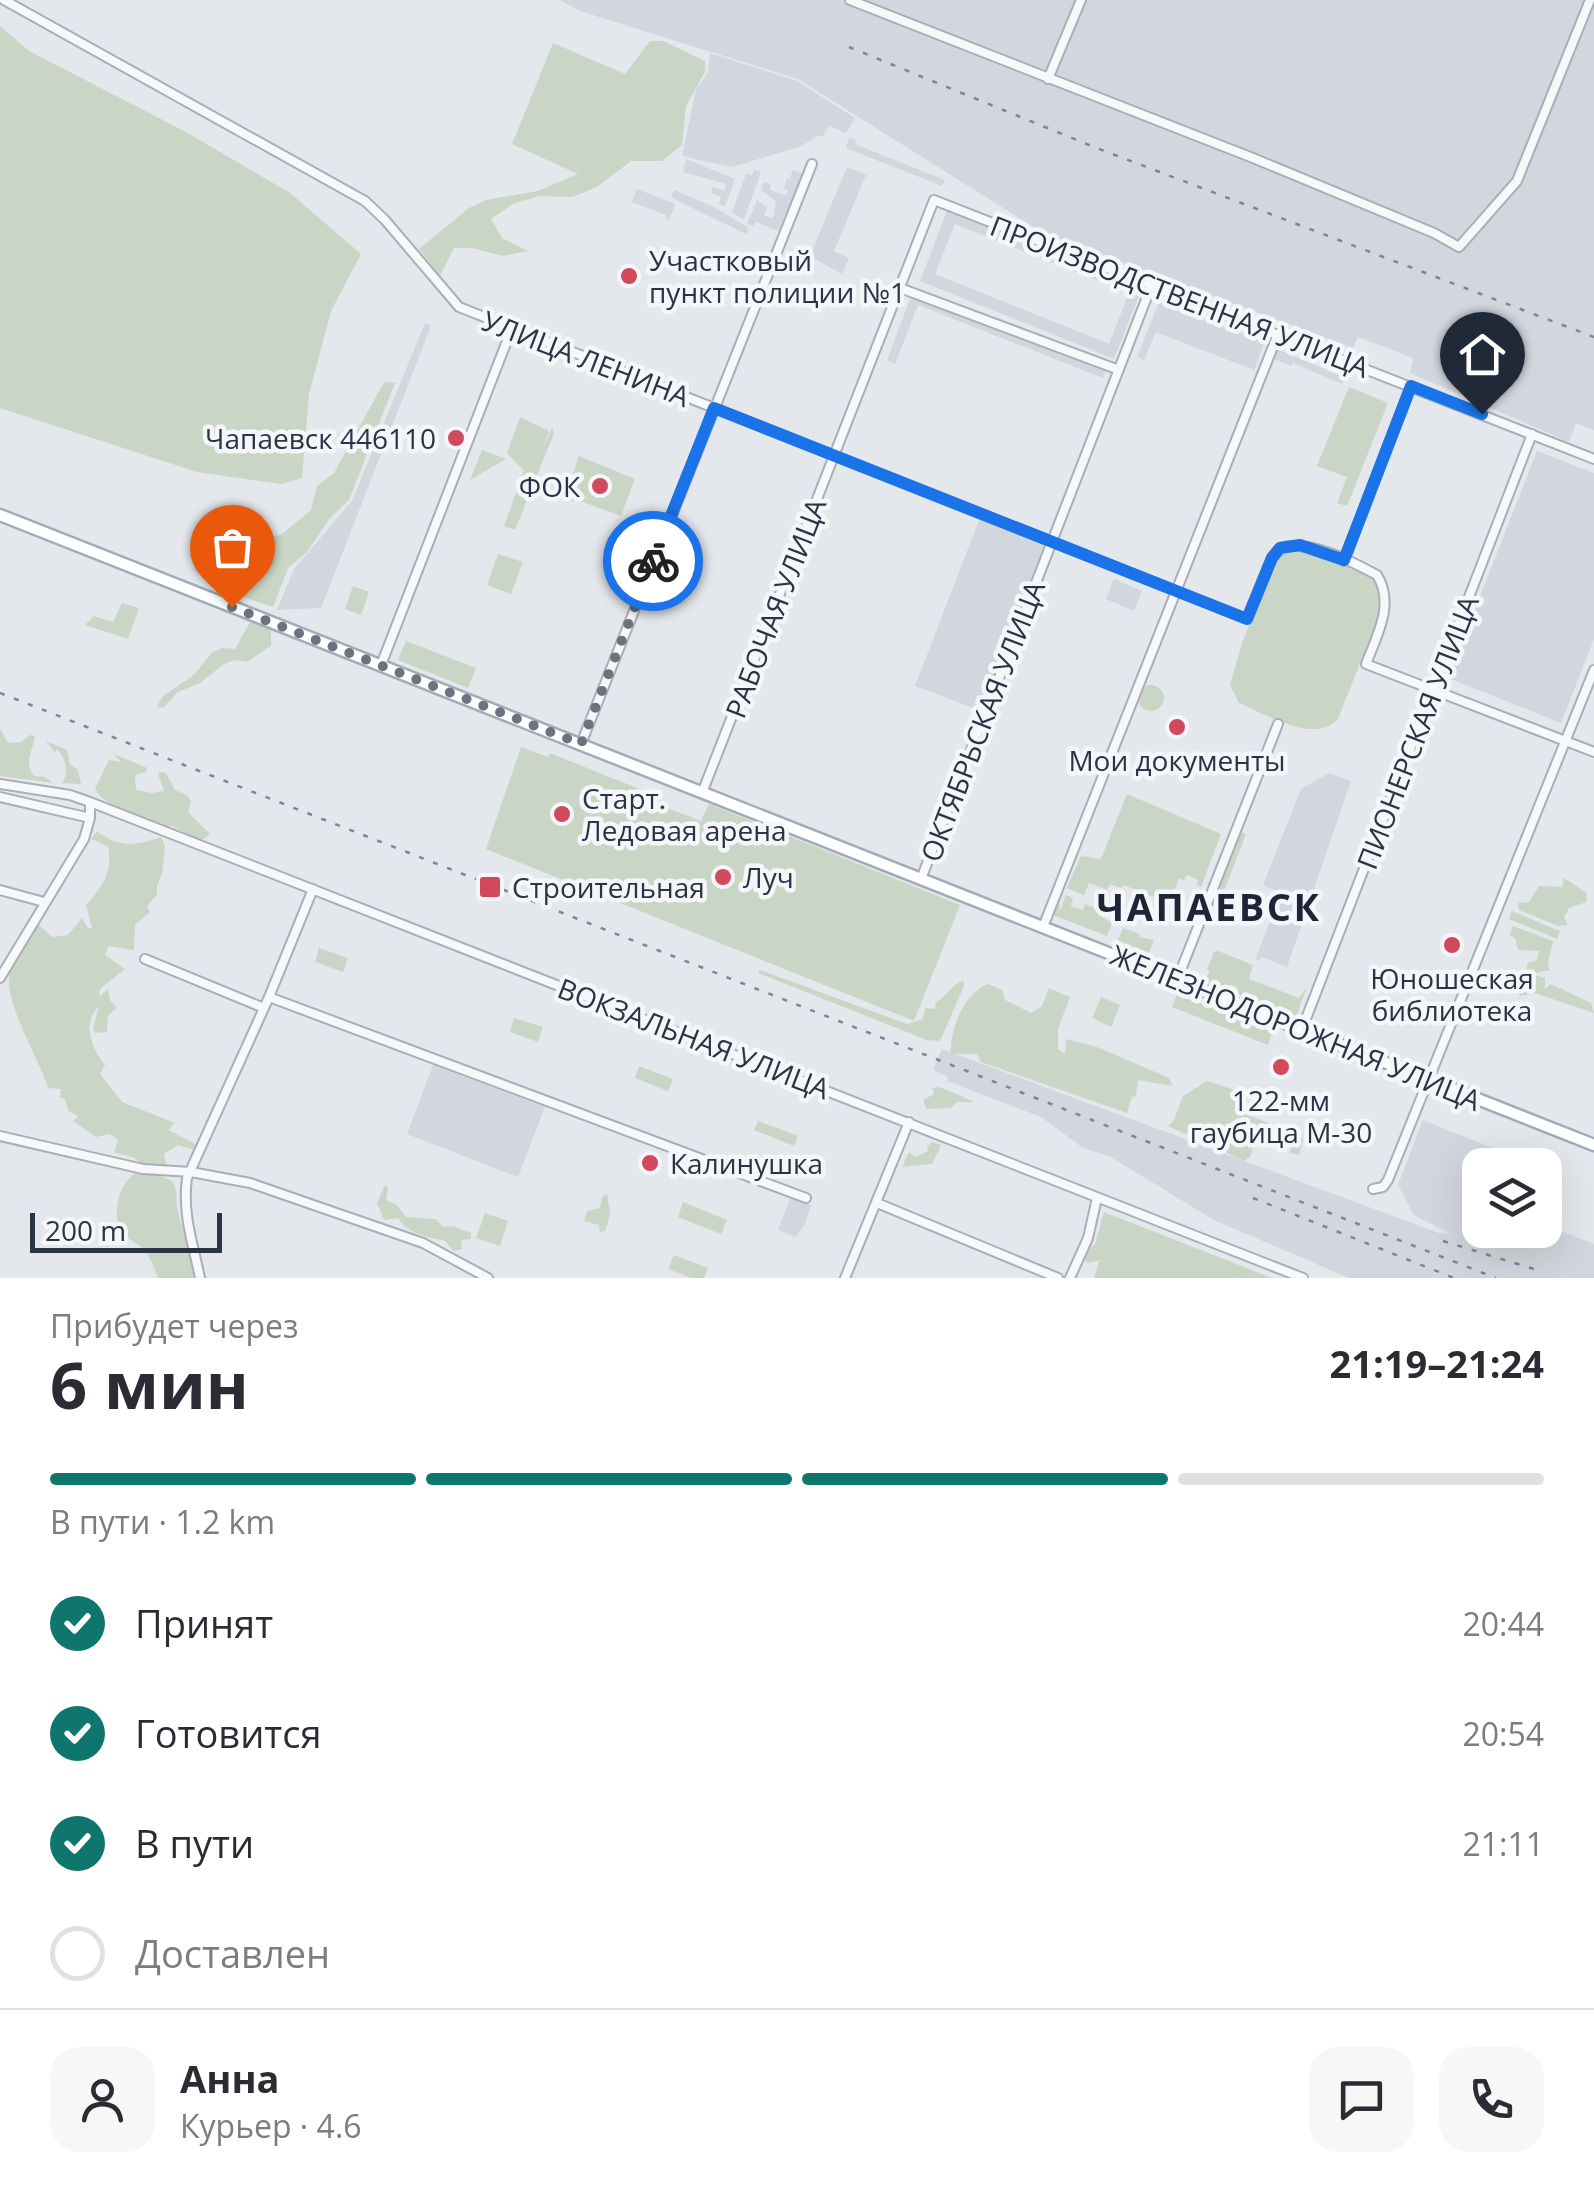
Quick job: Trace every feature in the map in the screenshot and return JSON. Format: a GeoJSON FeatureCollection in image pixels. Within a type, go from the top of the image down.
{"type":"FeatureCollection","features":[{"type":"Feature","properties":{"kind":"main road","name":"ЖЕЛЕЗНОДОРОЖНАЯ УЛИЦА"},"geometry":{"type":"LineString","coordinates":[[0,515],[1594,1144]]}},
{"type":"Feature","properties":{"kind":"street","name":"УЛИЦА ЛЕНИНА"},"geometry":{"type":"LineString","coordinates":[[4,0],[355,195],[385,220],[459,307],[1247,619],[1272,558],[1280,548],[1300,545],[1344,560],[1377,575],[1386,594],[1386,607],[1366,664],[1594,752]]}},
{"type":"Feature","properties":{"kind":"street"},"geometry":{"type":"LineString","coordinates":[[850,0],[1253,158],[1460,247],[1517,181],[1590,0]]}},
{"type":"Feature","properties":{"kind":"street"},"geometry":{"type":"LineString","coordinates":[[1048,79],[1081,0]]}},
{"type":"Feature","properties":{"kind":"street"},"geometry":{"type":"LineString","coordinates":[[581,744],[812,164]]}},
{"type":"Feature","properties":{"kind":"street","name":"ПРОИЗВОДСТВЕННАЯ УЛИЦА"},"geometry":{"type":"LineString","coordinates":[[934,200],[1594,459]]}},
{"type":"Feature","properties":{"kind":"street","name":"РАБОЧАЯ УЛИЦА"},"geometry":{"type":"LineString","coordinates":[[702,793],[934,200]]}},
{"type":"Feature","properties":{"kind":"street","name":"ОКТЯБРЬСКАЯ УЛИЦА"},"geometry":{"type":"LineString","coordinates":[[921,878],[1152,284]]}},
{"type":"Feature","properties":{"kind":"street"},"geometry":{"type":"LineString","coordinates":[[900,288],[1119,370]]}},
{"type":"Feature","properties":{"kind":"street"},"geometry":{"type":"LineString","coordinates":[[381,665],[512,328]]}},
{"type":"Feature","properties":{"kind":"street"},"geometry":{"type":"LineString","coordinates":[[1043,927],[1278,334]]}},
{"type":"Feature","properties":{"kind":"street"},"geometry":{"type":"LineString","coordinates":[[1344,560],[1411,386]]}},
{"type":"Feature","properties":{"kind":"street","name":"ПИОНЕРСКАЯ УЛИЦА"},"geometry":{"type":"LineString","coordinates":[[1302,1029],[1532,434]]}},
{"type":"Feature","properties":{"kind":"street"},"geometry":{"type":"LineString","coordinates":[[1373,1189],[1383,1187],[1388,1180],[1594,670]]}},
{"type":"Feature","properties":{"kind":"street"},"geometry":{"type":"LineString","coordinates":[[1177,980],[1278,724]]}},
{"type":"Feature","properties":{"kind":"street","name":"ВОКЗАЛЬНАЯ УЛИЦА"},"geometry":{"type":"LineString","coordinates":[[0,784],[70,795],[102,807],[1304,1278]]}},
{"type":"Feature","properties":{"kind":"street"},"geometry":{"type":"LineString","coordinates":[[0,797],[90,818]]}},
{"type":"Feature","properties":{"kind":"street"},"geometry":{"type":"LineString","coordinates":[[0,978],[84,839],[90,818],[87,802]]}},
{"type":"Feature","properties":{"kind":"street"},"geometry":{"type":"LineString","coordinates":[[200,1278],[187,1230],[186,1178],[269,997],[313,889]]}},
{"type":"Feature","properties":{"kind":"street"},"geometry":{"type":"LineString","coordinates":[[0,890],[44,902]]}},
{"type":"Feature","properties":{"kind":"street"},"geometry":{"type":"LineString","coordinates":[[145,958],[264,1008]]}},
{"type":"Feature","properties":{"kind":"street"},"geometry":{"type":"LineString","coordinates":[[269,997],[806,1198]]}},
{"type":"Feature","properties":{"kind":"street"},"geometry":{"type":"LineString","coordinates":[[845,1278],[909,1122]]}},
{"type":"Feature","properties":{"kind":"street"},"geometry":{"type":"LineString","coordinates":[[0,1136],[144,1170],[192,1172],[250,1182],[424,1243],[488,1278]]}},
{"type":"Feature","properties":{"kind":"street"},"geometry":{"type":"LineString","coordinates":[[1070,1278],[1088,1238],[1097,1198]]}},
{"type":"Feature","properties":{"kind":"street"},"geometry":{"type":"LineString","coordinates":[[877,1203],[1058,1278]]}},
{"type":"Feature","properties":{"kind":"shaded area"},"geometry":{"type":"Polygon","coordinates":[[[560,0],[1594,0],[1594,430],[1576,423],[1569,442],[1410,373],[1413,358],[1358,337],[1353,348],[1043,233],[798,79],[580,11],[560,0]]]}},
{"type":"Feature","properties":{"kind":"shaded area"},"geometry":{"type":"Polygon","coordinates":[[[710,53],[797,81],[855,118],[846,133],[829,126],[823,136],[802,146],[732,167],[682,156],[696,89],[708,73],[710,53]]]}},
{"type":"Feature","properties":{"kind":"shaded area"},"geometry":{"type":"Polygon","coordinates":[[[849,138],[856,140],[855,144],[945,180],[942,186],[846,148],[849,138]]]}},
{"type":"Feature","properties":{"kind":"shaded area"},"geometry":{"type":"Polygon","coordinates":[[[686,159],[735,179],[725,206],[719,204],[721,197],[711,193],[713,187],[724,191],[726,184],[683,172],[686,159]]]}},
{"type":"Feature","properties":{"kind":"shaded area"},"geometry":{"type":"Polygon","coordinates":[[[847,167],[866,175],[834,251],[849,258],[842,274],[810,256],[847,167]]]}},
{"type":"Feature","properties":{"kind":"shaded area"},"geometry":{"type":"Polygon","coordinates":[[[754,169],[761,172],[744,219],[732,213],[746,174],[752,175],[754,169]]]}},
{"type":"Feature","properties":{"kind":"shaded area"},"geometry":{"type":"Polygon","coordinates":[[[793,170],[803,174],[778,231],[756,222],[753,226],[747,224],[757,200],[767,208],[764,216],[773,218],[776,201],[761,190],[764,182],[771,185],[770,190],[786,196],[788,190],[784,188],[787,179],[794,180],[790,178],[793,170]]]}},
{"type":"Feature","properties":{"kind":"shaded area"},"geometry":{"type":"Polygon","coordinates":[[[637,189],[675,204],[669,220],[666,215],[632,202],[637,189]]]}},
{"type":"Feature","properties":{"kind":"shaded area"},"geometry":{"type":"Polygon","coordinates":[[[674,190],[749,228],[746,234],[676,200],[671,196],[674,190]]]}},
{"type":"Feature","properties":{"kind":"shaded area"},"geometry":{"type":"Polygon","coordinates":[[[947,211],[1142,288],[1114,359],[920,281],[947,211]],[[955,224],[935,274],[1109,344],[1129,293],[955,224]]]}},
{"type":"Feature","properties":{"kind":"shaded area"},"geometry":{"type":"Polygon","coordinates":[[[912,294],[1106,370],[1103,378],[918,305],[895,364],[887,360],[912,294]]]}},
{"type":"Feature","properties":{"kind":"shaded area"},"geometry":{"type":"Polygon","coordinates":[[[1159,302],[1265,342],[1254,370],[1156,332],[1144,360],[1137,357],[1159,302]]]}},
{"type":"Feature","properties":{"kind":"shaded area"},"geometry":{"type":"Polygon","coordinates":[[[425,323],[431,326],[321,608],[277,610],[294,569],[352,501],[425,323]]]}},
{"type":"Feature","properties":{"kind":"shaded area"},"geometry":{"type":"Polygon","coordinates":[[[1278,349],[1345,378],[1342,384],[1274,359],[1278,349]]]}},
{"type":"Feature","properties":{"kind":"shaded area"},"geometry":{"type":"Polygon","coordinates":[[[1537,451],[1594,473],[1594,639],[1561,723],[1448,678],[1537,451]]]}},
{"type":"Feature","properties":{"kind":"shaded area"},"geometry":{"type":"Polygon","coordinates":[[[981,515],[1046,540],[981,711],[915,686],[981,515]]]}},
{"type":"Feature","properties":{"kind":"shaded area"},"geometry":{"type":"Polygon","coordinates":[[[1114,579],[1142,591],[1134,611],[1106,599],[1114,579]]]}},
{"type":"Feature","properties":{"kind":"shaded area"},"geometry":{"type":"Polygon","coordinates":[[[1329,773],[1351,781],[1287,967],[1262,957],[1255,960],[1281,893],[1263,885],[1301,789],[1329,773]]]}},
{"type":"Feature","properties":{"kind":"shaded area"},"geometry":{"type":"Polygon","coordinates":[[[942,1049],[1439,1233],[1451,1234],[1414,1215],[1398,1185],[1423,1120],[1493,1148],[1462,1148],[1462,1248],[1562,1248],[1562,1232],[1594,1244],[1594,1278],[1349,1278],[1214,1220],[1109,1156],[1083,1148],[1041,1117],[947,1081],[948,1077],[933,1070],[942,1049]]]}},
{"type":"Feature","properties":{"kind":"shaded area"},"geometry":{"type":"Polygon","coordinates":[[[433,1065],[545,1107],[518,1177],[407,1134],[433,1065]]]}},
{"type":"Feature","properties":{"kind":"shaded area"},"geometry":{"type":"Polygon","coordinates":[[[791,1196],[811,1205],[796,1237],[778,1230],[791,1196]]]}},
{"type":"Feature","properties":{"kind":"green space"},"geometry":{"type":"Polygon","coordinates":[[[0,26],[29,51],[186,132],[290,193],[361,254],[331,311],[309,394],[302,478],[281,484],[197,472],[0,408],[0,26]]]}},
{"type":"Feature","properties":{"kind":"green space"},"geometry":{"type":"Polygon","coordinates":[[[650,41],[663,41],[705,61],[705,72],[686,106],[682,145],[662,161],[631,161],[597,187],[572,197],[539,196],[513,204],[491,219],[502,238],[528,251],[503,256],[454,248],[440,276],[419,249],[469,208],[486,200],[538,191],[578,174],[512,144],[553,43],[625,74],[650,41]]]}},
{"type":"Feature","properties":{"kind":"green space"},"geometry":{"type":"Polygon","coordinates":[[[384,382],[395,383],[349,500],[330,518],[307,552],[288,568],[273,607],[228,592],[216,583],[229,553],[247,539],[281,535],[311,510],[317,486],[334,473],[384,382]]]}},
{"type":"Feature","properties":{"kind":"green space"},"geometry":{"type":"Polygon","coordinates":[[[1349,387],[1388,403],[1347,506],[1337,503],[1347,477],[1317,466],[1349,387]]]}},
{"type":"Feature","properties":{"kind":"green space"},"geometry":{"type":"Polygon","coordinates":[[[520,417],[549,431],[542,451],[552,428],[554,433],[515,530],[504,526],[524,471],[507,453],[520,417]]]}},
{"type":"Feature","properties":{"kind":"green space"},"geometry":{"type":"Polygon","coordinates":[[[482,450],[506,459],[470,480],[482,450]]]}},
{"type":"Feature","properties":{"kind":"green space","name":"ФОК"},"geometry":{"type":"Polygon","coordinates":[[[579,456],[635,479],[621,516],[568,500],[566,494],[579,456]]]}},
{"type":"Feature","properties":{"kind":"green space"},"geometry":{"type":"Polygon","coordinates":[[[1291,547],[1373,577],[1379,583],[1382,608],[1338,719],[1316,729],[1290,725],[1239,703],[1230,685],[1275,560],[1291,547]]]}},
{"type":"Feature","properties":{"kind":"green space"},"geometry":{"type":"Polygon","coordinates":[[[498,554],[523,562],[511,594],[487,585],[498,554]]]}},
{"type":"Feature","properties":{"kind":"green space"},"geometry":{"type":"Polygon","coordinates":[[[353,586],[369,592],[361,615],[345,609],[353,586]]]}},
{"type":"Feature","properties":{"kind":"green space"},"geometry":{"type":"Polygon","coordinates":[[[122,603],[139,608],[128,639],[85,625],[94,616],[113,622],[122,603]]]}},
{"type":"Feature","properties":{"kind":"green space"},"geometry":{"type":"Polygon","coordinates":[[[250,622],[264,624],[271,631],[271,646],[247,662],[234,660],[224,664],[200,683],[178,692],[163,708],[157,707],[162,697],[195,674],[212,652],[235,649],[250,622]]]}},
{"type":"Feature","properties":{"kind":"green space"},"geometry":{"type":"Polygon","coordinates":[[[406,641],[476,668],[468,688],[398,660],[406,641]]]}},
{"type":"Feature","properties":{"kind":"green space"},"geometry":{"type":"Polygon","coordinates":[[[1151,685],[1160,689],[1164,698],[1160,707],[1151,711],[1142,707],[1138,698],[1142,689],[1151,685]]]}},
{"type":"Feature","properties":{"kind":"green space"},"geometry":{"type":"Polygon","coordinates":[[[0,729],[8,743],[35,736],[29,761],[31,771],[53,783],[0,776],[0,729]]]}},
{"type":"Feature","properties":{"kind":"green space"},"geometry":{"type":"Polygon","coordinates":[[[46,741],[67,750],[81,784],[62,783],[66,775],[64,761],[46,741]]]}},
{"type":"Feature","properties":{"kind":"green space","name":"Луч"},"geometry":{"type":"Polygon","coordinates":[[[521,747],[548,757],[550,753],[659,797],[657,804],[701,821],[709,804],[960,905],[914,1021],[486,849],[521,747]]]}},
{"type":"Feature","properties":{"kind":"green space"},"geometry":{"type":"Polygon","coordinates":[[[114,754],[147,768],[135,775],[136,790],[164,791],[158,774],[166,773],[175,790],[188,796],[188,812],[210,834],[200,841],[172,826],[117,807],[100,796],[95,789],[109,760],[121,762],[114,754]]]}},
{"type":"Feature","properties":{"kind":"green space"},"geometry":{"type":"Polygon","coordinates":[[[1127,794],[1221,834],[1201,887],[1196,885],[1198,880],[1187,875],[1184,880],[1179,878],[1169,903],[1124,885],[1121,888],[1110,884],[1107,890],[1089,883],[1084,895],[1067,888],[1081,856],[1101,859],[1127,794]]]}},
{"type":"Feature","properties":{"kind":"green space"},"geometry":{"type":"Polygon","coordinates":[[[97,831],[128,844],[161,837],[165,846],[157,895],[147,906],[150,912],[135,925],[134,950],[109,946],[105,955],[125,969],[100,989],[99,997],[108,989],[117,1008],[108,1016],[107,1032],[95,1033],[93,1029],[99,1006],[90,1028],[92,1043],[105,1065],[100,1074],[122,1102],[175,1123],[168,1130],[197,1145],[194,1150],[178,1145],[164,1154],[167,1168],[144,1168],[135,1158],[114,1152],[118,1140],[110,1134],[96,1137],[73,1121],[78,1117],[60,1097],[61,1089],[48,1088],[11,997],[12,965],[38,924],[52,937],[68,935],[82,918],[92,928],[86,905],[102,885],[109,864],[108,846],[91,839],[97,831]]]}},
{"type":"Feature","properties":{"kind":"green space"},"geometry":{"type":"Polygon","coordinates":[[[1241,832],[1246,834],[1223,894],[1216,892],[1241,832]]]}},
{"type":"Feature","properties":{"kind":"green space"},"geometry":{"type":"Polygon","coordinates":[[[1564,878],[1587,893],[1586,902],[1569,908],[1564,917],[1568,925],[1558,926],[1519,910],[1518,903],[1529,902],[1539,886],[1562,887],[1564,878]]]}},
{"type":"Feature","properties":{"kind":"green space"},"geometry":{"type":"Polygon","coordinates":[[[1066,895],[1073,898],[1071,906],[1083,910],[1085,904],[1100,910],[1098,915],[1112,923],[1107,936],[1053,915],[1056,905],[1060,904],[1060,911],[1066,895]]]}},
{"type":"Feature","properties":{"kind":"green space"},"geometry":{"type":"Polygon","coordinates":[[[1512,911],[1560,931],[1557,939],[1509,919],[1512,911]]]}},
{"type":"Feature","properties":{"kind":"green space"},"geometry":{"type":"Polygon","coordinates":[[[1513,926],[1553,941],[1550,970],[1532,974],[1545,978],[1545,989],[1551,984],[1591,1003],[1594,1013],[1535,993],[1520,996],[1513,986],[1492,973],[1497,971],[1517,979],[1530,974],[1526,970],[1528,963],[1537,960],[1539,951],[1518,950],[1515,938],[1509,935],[1513,926]]]}},
{"type":"Feature","properties":{"kind":"green space"},"geometry":{"type":"Polygon","coordinates":[[[1123,928],[1154,940],[1149,953],[1118,940],[1123,928]]]}},
{"type":"Feature","properties":{"kind":"green space"},"geometry":{"type":"Polygon","coordinates":[[[319,948],[348,958],[343,972],[315,962],[319,948]]]}},
{"type":"Feature","properties":{"kind":"green space"},"geometry":{"type":"Polygon","coordinates":[[[1214,952],[1253,965],[1249,979],[1299,998],[1307,987],[1296,1017],[1237,994],[1238,988],[1232,985],[1224,989],[1203,981],[1210,972],[1207,970],[1214,952]]]}},
{"type":"Feature","properties":{"kind":"green space"},"geometry":{"type":"Polygon","coordinates":[[[760,970],[907,1024],[923,1019],[925,1008],[935,1009],[936,1002],[963,980],[964,986],[940,1041],[927,1040],[758,973],[760,970]]]}},
{"type":"Feature","properties":{"kind":"green space"},"geometry":{"type":"Polygon","coordinates":[[[988,984],[1002,990],[1005,1000],[1031,1013],[1042,1006],[1049,988],[1070,997],[1058,1029],[1058,1049],[1065,1054],[1066,1039],[1097,1047],[1169,1078],[1173,1086],[1138,1080],[1136,1096],[1132,1097],[1127,1113],[981,1062],[977,1054],[951,1054],[960,1013],[972,996],[988,984]]]}},
{"type":"Feature","properties":{"kind":"green space"},"geometry":{"type":"Polygon","coordinates":[[[1177,994],[1272,1032],[1268,1045],[1172,1007],[1177,994]]]}},
{"type":"Feature","properties":{"kind":"green space"},"geometry":{"type":"Polygon","coordinates":[[[1101,997],[1120,1005],[1111,1027],[1092,1018],[1101,997]]]}},
{"type":"Feature","properties":{"kind":"green space"},"geometry":{"type":"Polygon","coordinates":[[[514,1018],[543,1027],[538,1042],[510,1032],[514,1018]]]}},
{"type":"Feature","properties":{"kind":"green space"},"geometry":{"type":"Polygon","coordinates":[[[639,1066],[673,1079],[668,1091],[635,1078],[639,1066]]]}},
{"type":"Feature","properties":{"kind":"green space"},"geometry":{"type":"Polygon","coordinates":[[[1207,1081],[1247,1098],[1244,1113],[1300,1136],[1303,1139],[1299,1155],[1290,1153],[1292,1140],[1281,1144],[1263,1139],[1254,1143],[1250,1157],[1244,1161],[1168,1126],[1183,1096],[1207,1081]]]}},
{"type":"Feature","properties":{"kind":"green space"},"geometry":{"type":"Polygon","coordinates":[[[932,1088],[975,1102],[926,1109],[923,1100],[934,1094],[932,1088]]]}},
{"type":"Feature","properties":{"kind":"green space"},"geometry":{"type":"Polygon","coordinates":[[[758,1121],[798,1136],[794,1146],[754,1130],[758,1121]]]}},
{"type":"Feature","properties":{"kind":"green space"},"geometry":{"type":"Polygon","coordinates":[[[932,1142],[941,1145],[932,1164],[902,1167],[909,1152],[915,1157],[928,1151],[932,1142]]]}},
{"type":"Feature","properties":{"kind":"green space"},"geometry":{"type":"Polygon","coordinates":[[[135,1173],[161,1176],[175,1186],[193,1278],[158,1278],[143,1248],[119,1226],[118,1201],[135,1173]]]}},
{"type":"Feature","properties":{"kind":"green space"},"geometry":{"type":"Polygon","coordinates":[[[385,1185],[386,1200],[397,1205],[406,1217],[436,1219],[443,1227],[453,1226],[471,1233],[471,1239],[461,1240],[462,1249],[453,1251],[445,1241],[413,1231],[398,1218],[384,1220],[377,1203],[385,1185]]]}},
{"type":"Feature","properties":{"kind":"green space"},"geometry":{"type":"Polygon","coordinates":[[[607,1193],[610,1214],[605,1231],[600,1232],[599,1225],[584,1221],[587,1211],[600,1208],[607,1193]]]}},
{"type":"Feature","properties":{"kind":"green space"},"geometry":{"type":"Polygon","coordinates":[[[683,1202],[727,1220],[721,1234],[678,1217],[683,1202]]]}},
{"type":"Feature","properties":{"kind":"green space"},"geometry":{"type":"Polygon","coordinates":[[[1104,1212],[1272,1278],[1094,1278],[1100,1260],[1083,1260],[1085,1252],[1095,1244],[1104,1212]]]}},
{"type":"Feature","properties":{"kind":"green space"},"geometry":{"type":"Polygon","coordinates":[[[485,1213],[508,1221],[500,1246],[476,1238],[485,1213]]]}},
{"type":"Feature","properties":{"kind":"green space"},"geometry":{"type":"Polygon","coordinates":[[[674,1255],[708,1268],[704,1278],[691,1278],[668,1269],[674,1255]]]}},
{"type":"Feature","properties":{"kind":"railway"},"geometry":{"type":"LineString","coordinates":[[849,47],[1094,147],[1594,337]]}},
{"type":"Feature","properties":{"kind":"railway"},"geometry":{"type":"LineString","coordinates":[[0,693],[1496,1278]]}},
{"type":"Feature","properties":{"kind":"railway"},"geometry":{"type":"LineString","coordinates":[[1253,1198],[1454,1278]]}},
{"type":"Feature","properties":{"kind":"railway"},"geometry":{"type":"LineString","coordinates":[[1443,1241],[1534,1269]]}},
{"type":"Feature","properties":{"kind":"way so far"},"geometry":{"type":"LineString","coordinates":[[232,607],[581,744],[653,561]]}},
{"type":"Feature","properties":{"kind":"place","name":"Участковый пункт полиции №1"},"geometry":{"type":"Point","coordinates":[629,276]}},
{"type":"Feature","properties":{"kind":"place","name":"Чапаевск 446110"},"geometry":{"type":"Point","coordinates":[456,438]}},
{"type":"Feature","properties":{"kind":"place","name":"ФОК"},"geometry":{"type":"Point","coordinates":[600,486]}},
{"type":"Feature","properties":{"kind":"place","name":"Мои документы"},"geometry":{"type":"Point","coordinates":[1177,727]}},
{"type":"Feature","properties":{"kind":"place","name":"Старт. Ледовая арена"},"geometry":{"type":"Point","coordinates":[562,814]}},
{"type":"Feature","properties":{"kind":"place","name":"Луч"},"geometry":{"type":"Point","coordinates":[723,877]}},
{"type":"Feature","properties":{"kind":"place","name":"Строительная"},"geometry":{"type":"Point","coordinates":[490,887]}},
{"type":"Feature","properties":{"kind":"place","name":"Юношеская библиотека"},"geometry":{"type":"Point","coordinates":[1452,945]}},
{"type":"Feature","properties":{"kind":"place","name":"122-мм гаубица М-30"},"geometry":{"type":"Point","coordinates":[1281,1067]}},
{"type":"Feature","properties":{"kind":"place","name":"Калинушка"},"geometry":{"type":"Point","coordinates":[650,1163]}},
{"type":"Feature","properties":{"kind":"district","name":"ЧАПАЕВСК"},"geometry":{"type":"Point","coordinates":[1209,906]}},
{"type":"Feature","properties":{"kind":"route"},"geometry":{"type":"LineString","coordinates":[[653,561],[714,408],[1247,619],[1272,558],[1280,548],[1300,545],[1344,560],[1411,386],[1482,414]]}}]}
